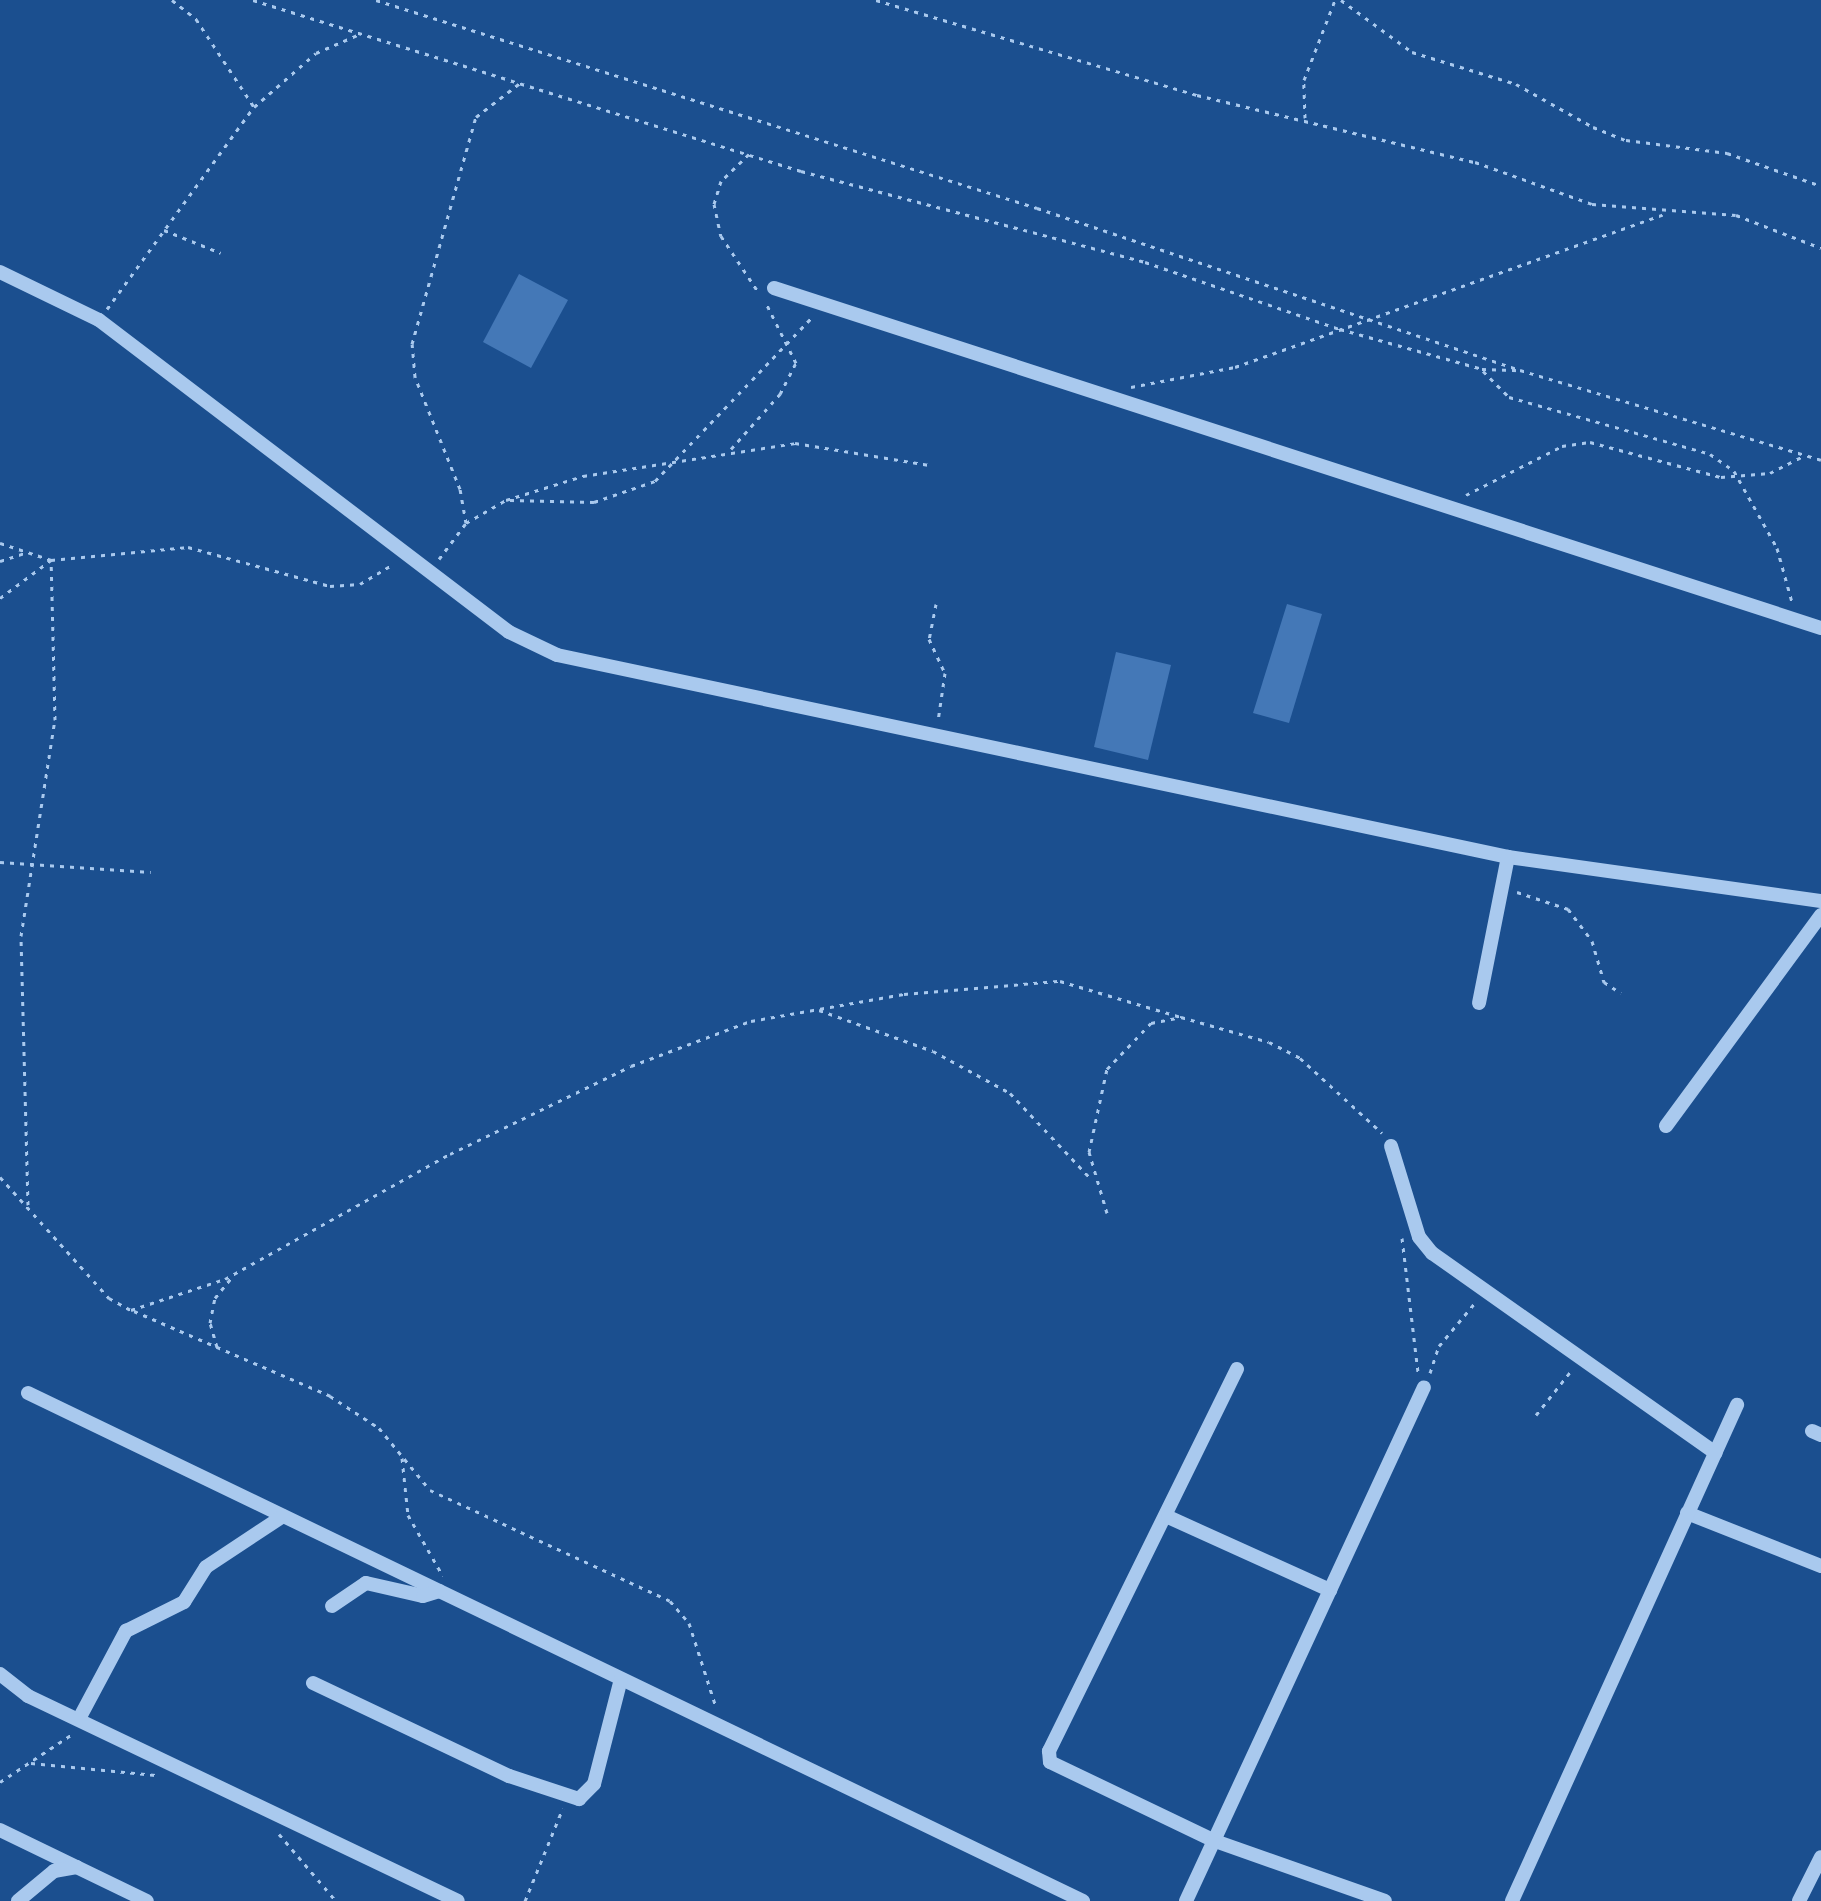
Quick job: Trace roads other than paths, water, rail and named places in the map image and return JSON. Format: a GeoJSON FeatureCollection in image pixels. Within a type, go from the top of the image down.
{"type":"FeatureCollection","features":[{"type":"Feature","properties":{"kind":"street"},"geometry":{"type":"LineString","coordinates":[[0,272],[99,320],[509,632],[557,655],[936,732],[1508,857],[1821,901]]}},
{"type":"Feature","properties":{"kind":"street"},"geometry":{"type":"LineString","coordinates":[[774,288],[1821,628]]}},
{"type":"Feature","properties":{"kind":"street"},"geometry":{"type":"LineString","coordinates":[[1479,1003],[1508,857]]}},
{"type":"Feature","properties":{"kind":"street"},"geometry":{"type":"LineString","coordinates":[[1666,1126],[1821,915]]}},
{"type":"Feature","properties":{"kind":"street"},"geometry":{"type":"LineString","coordinates":[[1391,1146],[1419,1237],[1497,1299],[1715,1453]]}},
{"type":"Feature","properties":{"kind":"street"},"geometry":{"type":"LineString","coordinates":[[1237,1369],[1168,1517],[1049,1751],[1050,1762],[1215,1841],[1385,1901]]}},
{"type":"Feature","properties":{"kind":"street"},"geometry":{"type":"LineString","coordinates":[[1186,1901],[1424,1387]]}},
{"type":"Feature","properties":{"kind":"street"},"geometry":{"type":"LineString","coordinates":[[28,1393],[1083,1901]]}},
{"type":"Feature","properties":{"kind":"street"},"geometry":{"type":"LineString","coordinates":[[1512,1901],[1737,1405]]}},
{"type":"Feature","properties":{"kind":"street"},"geometry":{"type":"LineString","coordinates":[[1687,1513],[1821,1566]]}},
{"type":"Feature","properties":{"kind":"street"},"geometry":{"type":"LineString","coordinates":[[86,1720],[126,1631],[184,1602],[206,1567],[283,1516]]}},
{"type":"Feature","properties":{"kind":"street"},"geometry":{"type":"LineString","coordinates":[[1168,1517],[1330,1590]]}},
{"type":"Feature","properties":{"kind":"street"},"geometry":{"type":"LineString","coordinates":[[332,1606],[366,1583],[423,1596],[443,1593]]}},
{"type":"Feature","properties":{"kind":"street"},"geometry":{"type":"LineString","coordinates":[[0,1674],[28,1696],[86,1720],[458,1901]]}},
{"type":"Feature","properties":{"kind":"street"},"geometry":{"type":"LineString","coordinates":[[313,1683],[568,1798],[587,1796],[594,1784],[621,1679]]}},
{"type":"Feature","properties":{"kind":"street"},"geometry":{"type":"LineString","coordinates":[[0,1830],[147,1901]]}},
{"type":"Feature","properties":{"kind":"street"},"geometry":{"type":"LineString","coordinates":[[1799,1901],[1821,1857]]}},
{"type":"Feature","properties":{"kind":"street"},"geometry":{"type":"LineString","coordinates":[[18,1901],[54,1871],[77,1867]]}}]}
